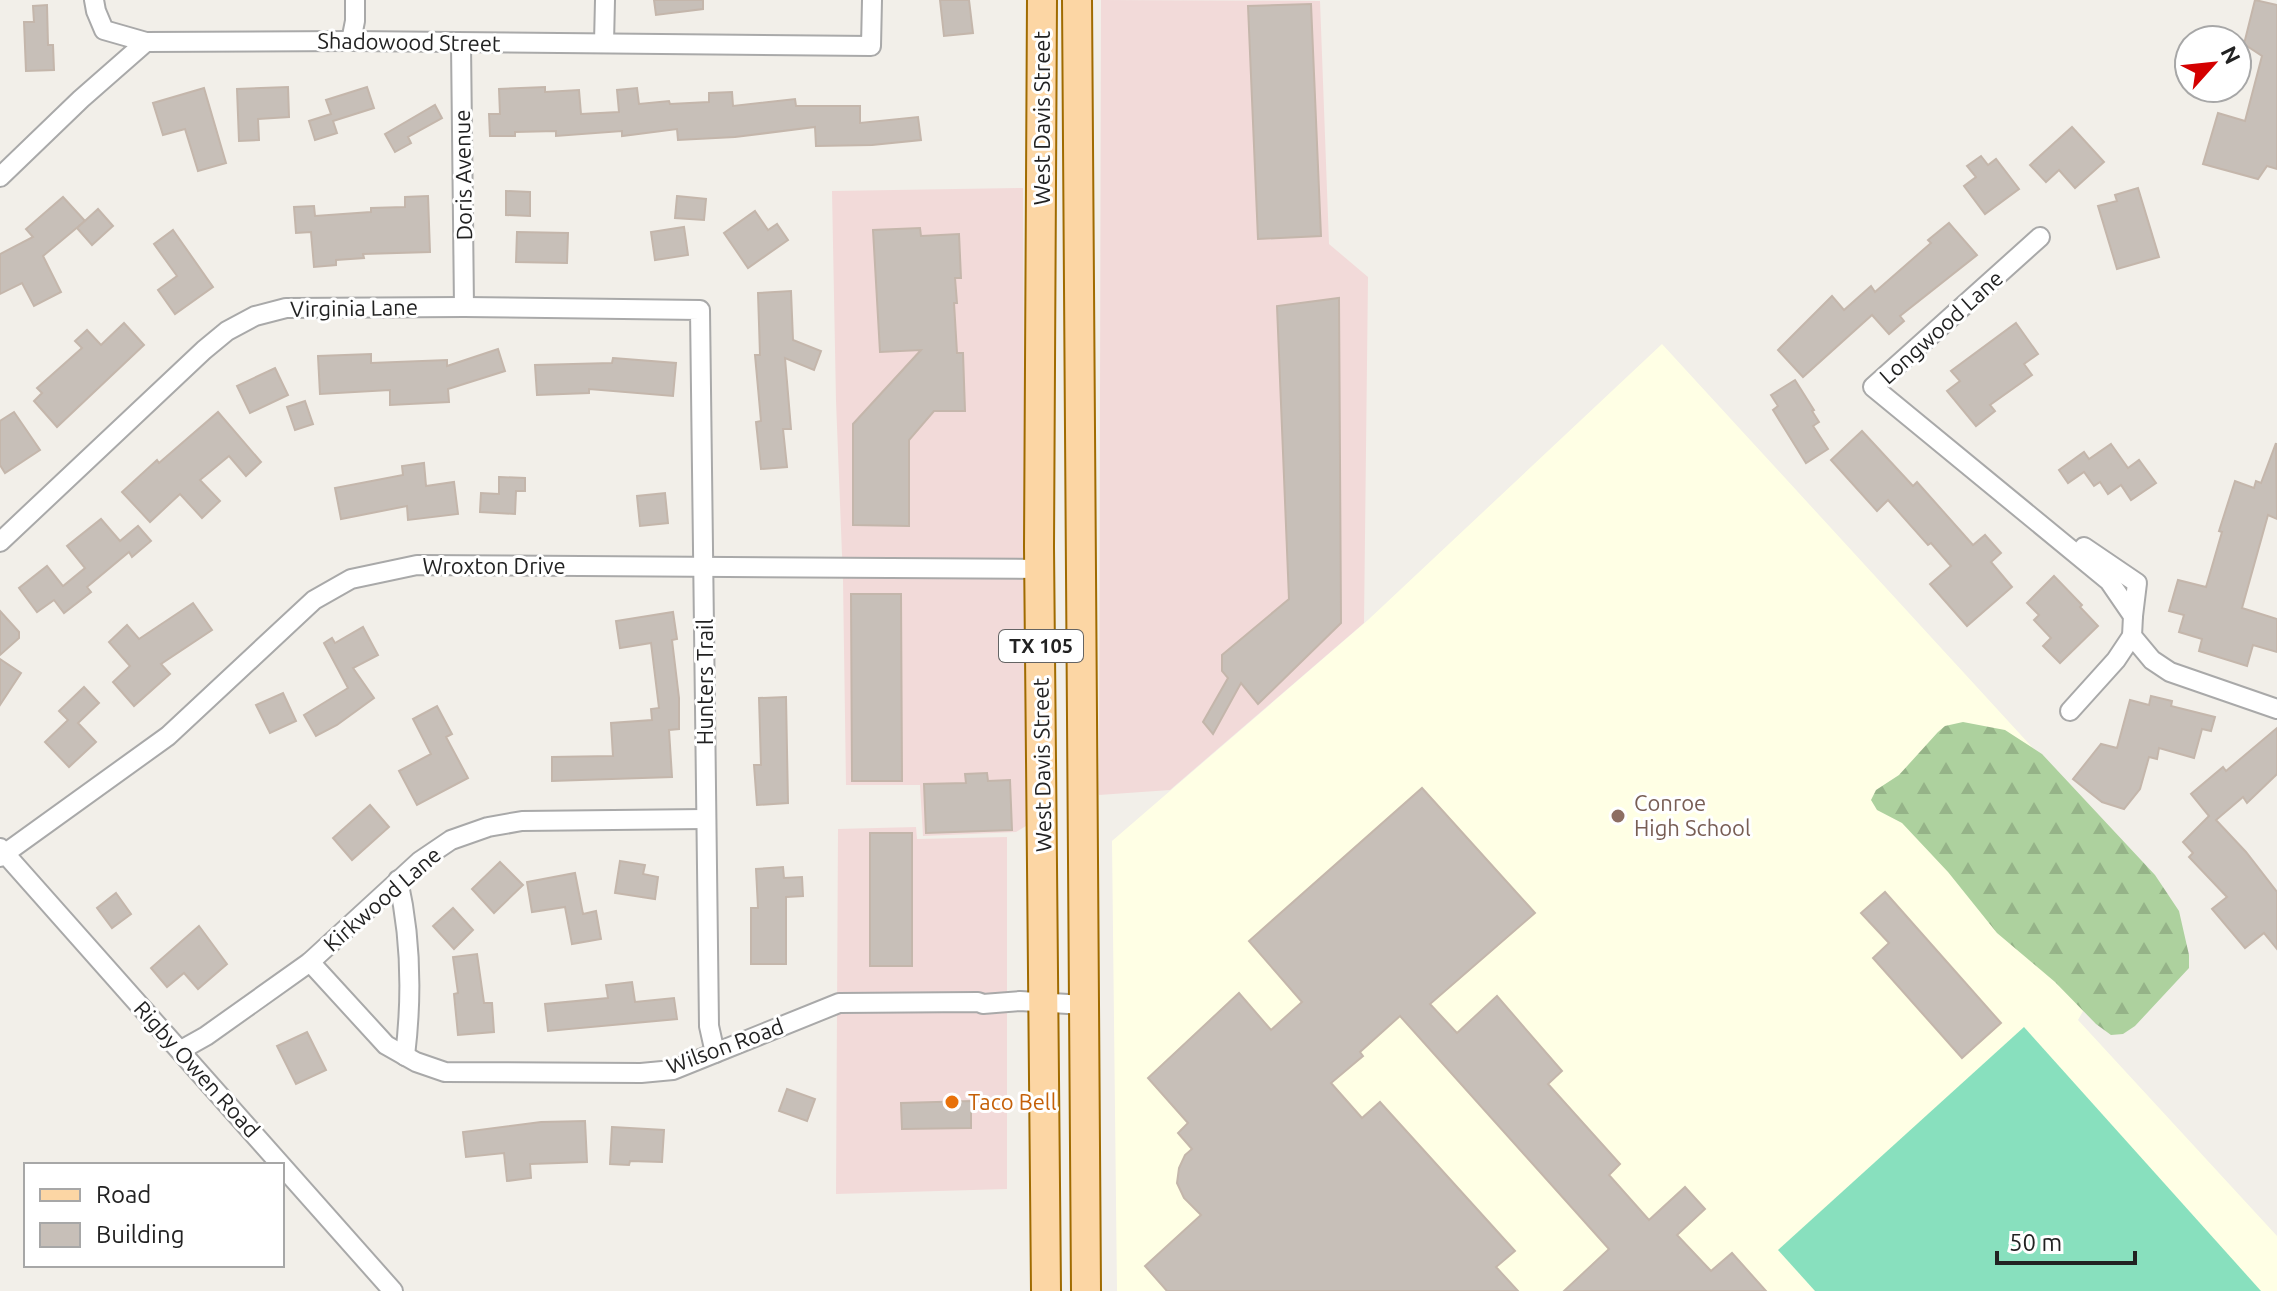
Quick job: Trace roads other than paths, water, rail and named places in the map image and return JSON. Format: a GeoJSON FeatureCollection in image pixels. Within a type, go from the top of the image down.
{"type":"FeatureCollection","features":[{"type":"Feature","properties":{"kind":"main road","name":"West Davis Street"},"geometry":{"type":"LineString","coordinates":[[1042,0],[1040,569],[1046,1291]]}},
{"type":"Feature","properties":{"kind":"main road","name":"West Davis Street"},"geometry":{"type":"LineString","coordinates":[[1077,0],[1086,1291]]}},
{"type":"Feature","properties":{"kind":"main road"},"geometry":{"type":"LineString","coordinates":[[1042,68],[1055,99],[1058,242],[1065,254],[1079,260]]}},
{"type":"Feature","properties":{"kind":"main road"},"geometry":{"type":"LineString","coordinates":[[1040,440],[1050,442],[1057,449],[1066,468],[1068,663],[1081,695]]}},
{"type":"Feature","properties":{"kind":"street","name":"Shadowood Street"},"geometry":{"type":"LineString","coordinates":[[94,0],[104,30],[146,42],[871,46],[872,0]]}},
{"type":"Feature","properties":{"kind":"street"},"geometry":{"type":"LineString","coordinates":[[351,41],[355,0]]}},
{"type":"Feature","properties":{"kind":"street"},"geometry":{"type":"LineString","coordinates":[[604,43],[605,0]]}},
{"type":"Feature","properties":{"kind":"street"},"geometry":{"type":"LineString","coordinates":[[0,177],[146,42]]}},
{"type":"Feature","properties":{"kind":"street","name":"Doris Avenue"},"geometry":{"type":"LineString","coordinates":[[461,44],[464,307]]}},
{"type":"Feature","properties":{"kind":"street","name":"Longwood Lane"},"geometry":{"type":"LineString","coordinates":[[2040,237],[1873,387],[2109,581],[2133,616],[2132,636]]}},
{"type":"Feature","properties":{"kind":"street","name":"Virginia Lane"},"geometry":{"type":"LineString","coordinates":[[0,542],[204,350],[227,331],[255,316],[286,308],[700,310]]}},
{"type":"Feature","properties":{"kind":"street","name":"Hunters Trail"},"geometry":{"type":"LineString","coordinates":[[700,310],[709,1026],[715,1053]]}},
{"type":"Feature","properties":{"kind":"street","name":"Wroxton Drive"},"geometry":{"type":"LineString","coordinates":[[2,853],[168,736],[314,600],[351,579],[417,565],[1040,569]]}},
{"type":"Feature","properties":{"kind":"street"},"geometry":{"type":"LineString","coordinates":[[2070,711],[2116,660],[2132,636],[2152,660],[2170,672],[2277,709]]}},
{"type":"Feature","properties":{"kind":"street","name":"Kirkwood Lane"},"geometry":{"type":"LineString","coordinates":[[181,1050],[206,1036],[310,962],[398,880],[451,840],[488,827],[522,821],[705,819]]}},
{"type":"Feature","properties":{"kind":"street","name":"Rigby Owen Road"},"geometry":{"type":"LineString","coordinates":[[2,853],[280,1163]]}},
{"type":"Feature","properties":{"kind":"street"},"geometry":{"type":"LineString","coordinates":[[398,880],[405,907],[411,1013],[405,1056]]}},
{"type":"Feature","properties":{"kind":"street","name":"Wilson Road"},"geometry":{"type":"LineString","coordinates":[[310,962],[386,1045],[445,1072],[641,1073],[673,1070],[839,1003],[1084,1005]]}},
{"type":"Feature","properties":{"kind":"street","name":"Rigby Owen Road"},"geometry":{"type":"LineString","coordinates":[[284,1167],[393,1291]]}},
{"type":"Feature","properties":{"kind":"place","name":"Conroe High School"},"geometry":{"type":"Point","coordinates":[1618,816]}},
{"type":"Feature","properties":{"kind":"place","name":"Taco Bell"},"geometry":{"type":"Point","coordinates":[952,1102]}}]}
